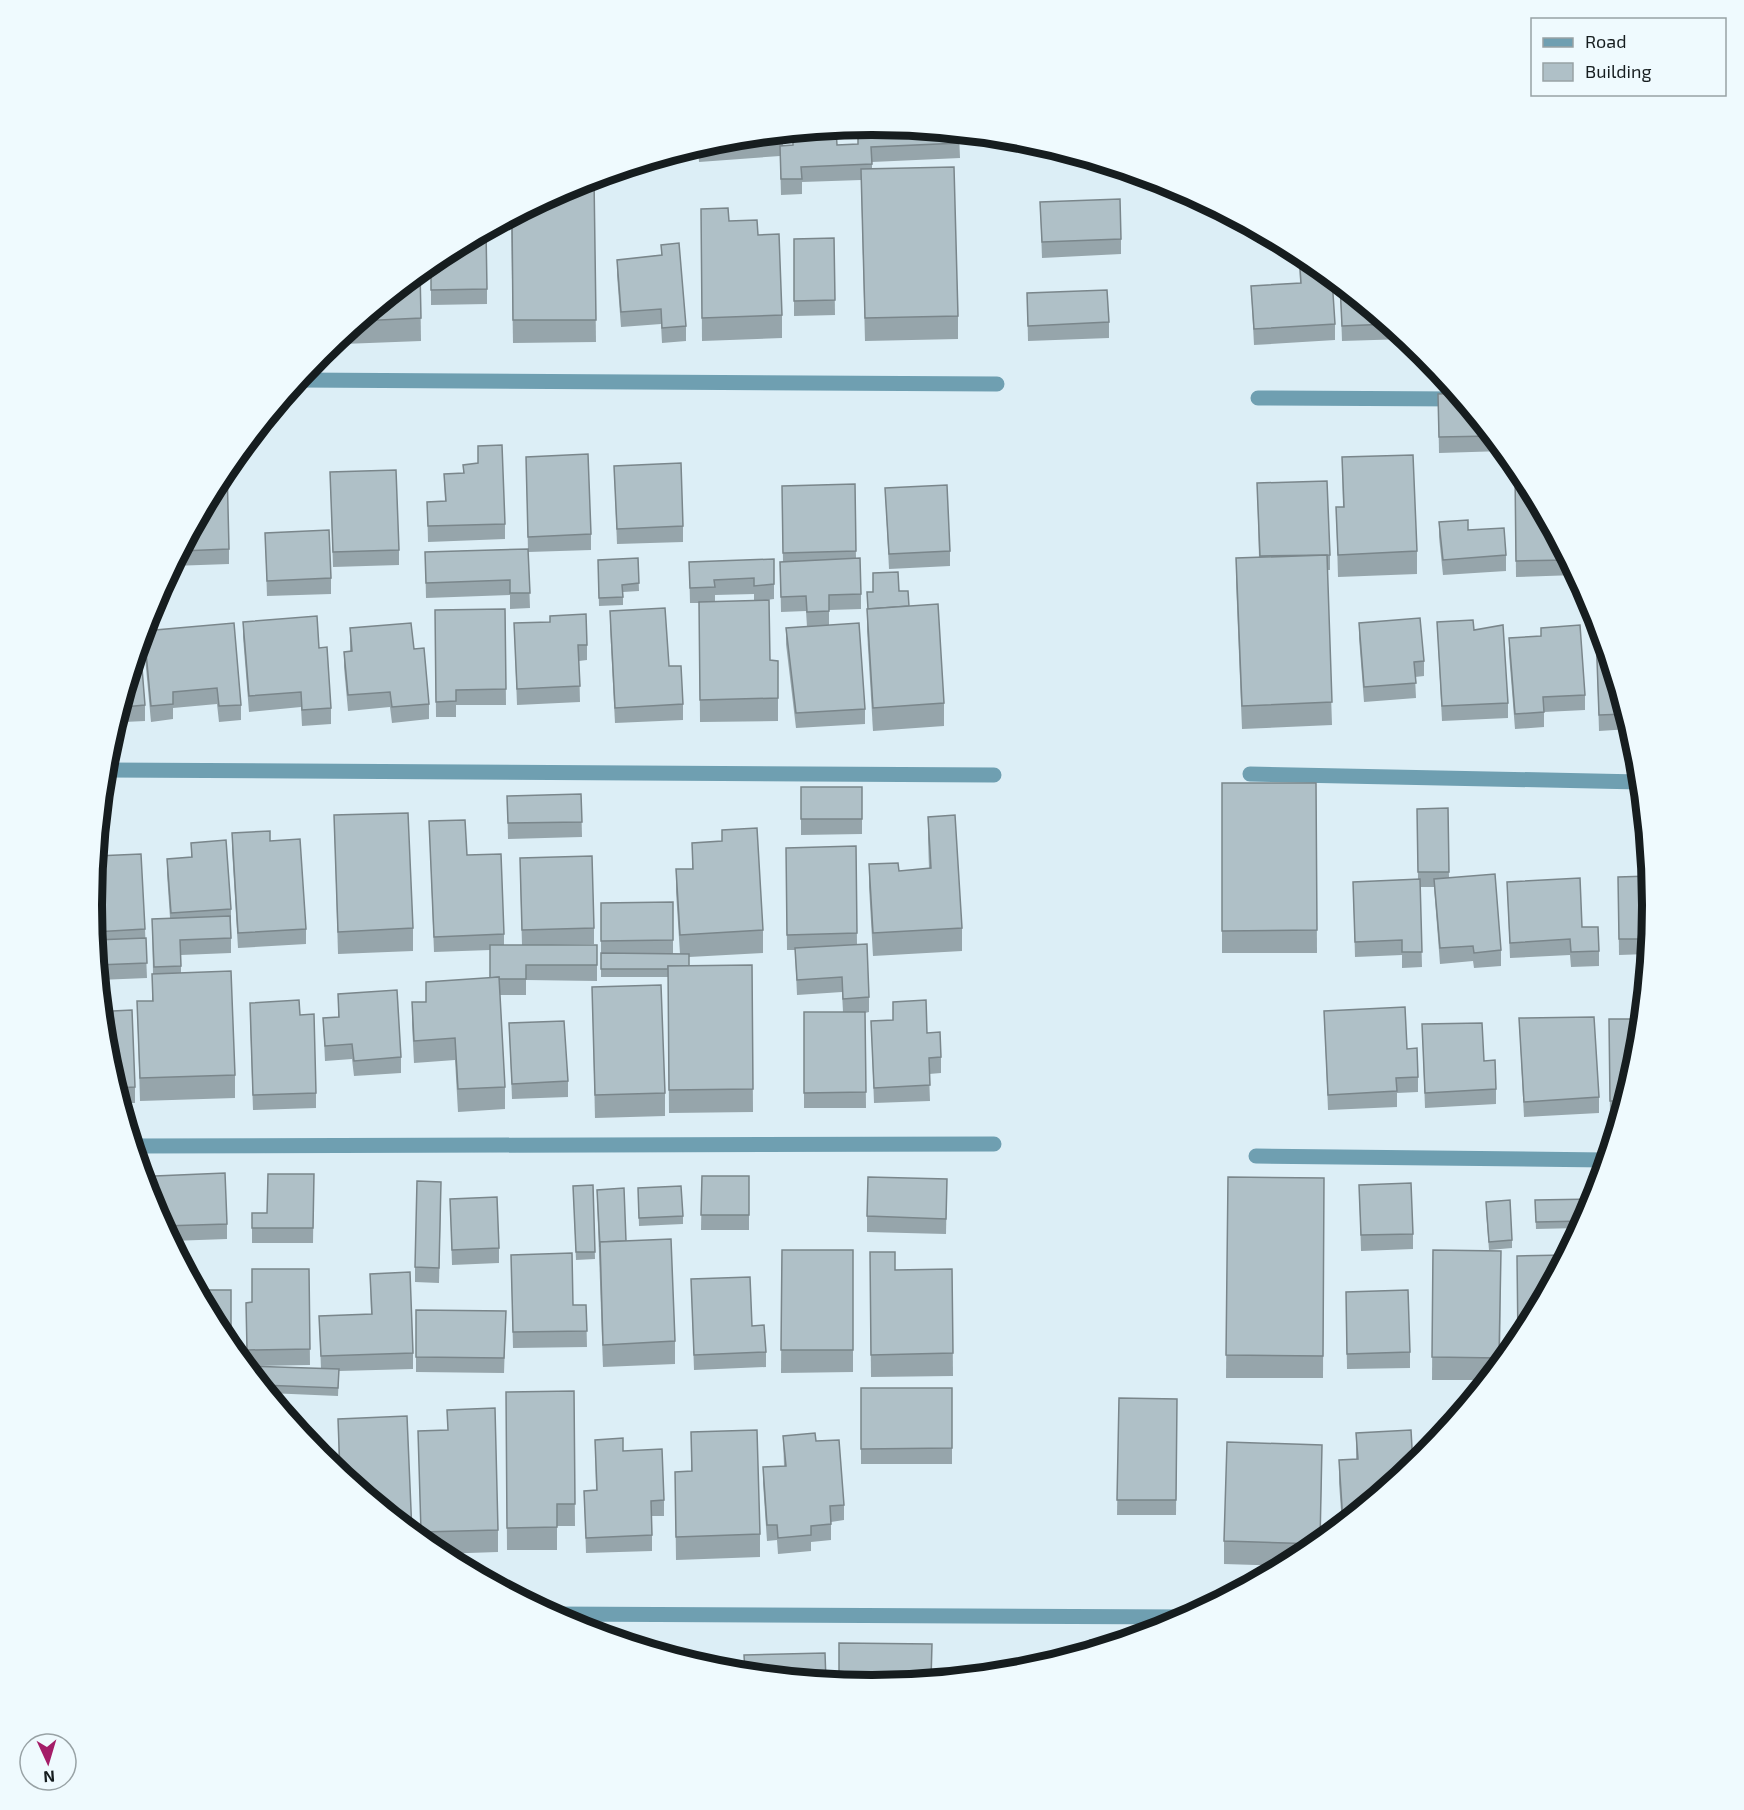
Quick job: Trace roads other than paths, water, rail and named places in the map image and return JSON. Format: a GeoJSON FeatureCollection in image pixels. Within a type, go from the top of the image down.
{"type":"FeatureCollection","features":[{"type":"Feature","properties":{"kind":"street"},"geometry":{"type":"LineString","coordinates":[[309,380],[997,384]]}},
{"type":"Feature","properties":{"kind":"street"},"geometry":{"type":"LineString","coordinates":[[1257,398],[1453,399]]}},
{"type":"Feature","properties":{"kind":"street"},"geometry":{"type":"LineString","coordinates":[[115,770],[994,775]]}},
{"type":"Feature","properties":{"kind":"street"},"geometry":{"type":"LineString","coordinates":[[1250,774],[1631,782]]}},
{"type":"Feature","properties":{"kind":"street"},"geometry":{"type":"LineString","coordinates":[[141,1146],[994,1144]]}},
{"type":"Feature","properties":{"kind":"street"},"geometry":{"type":"LineString","coordinates":[[1256,1156],[1598,1160]]}},
{"type":"Feature","properties":{"kind":"street"},"geometry":{"type":"LineString","coordinates":[[573,1614],[1165,1617]]}}]}
